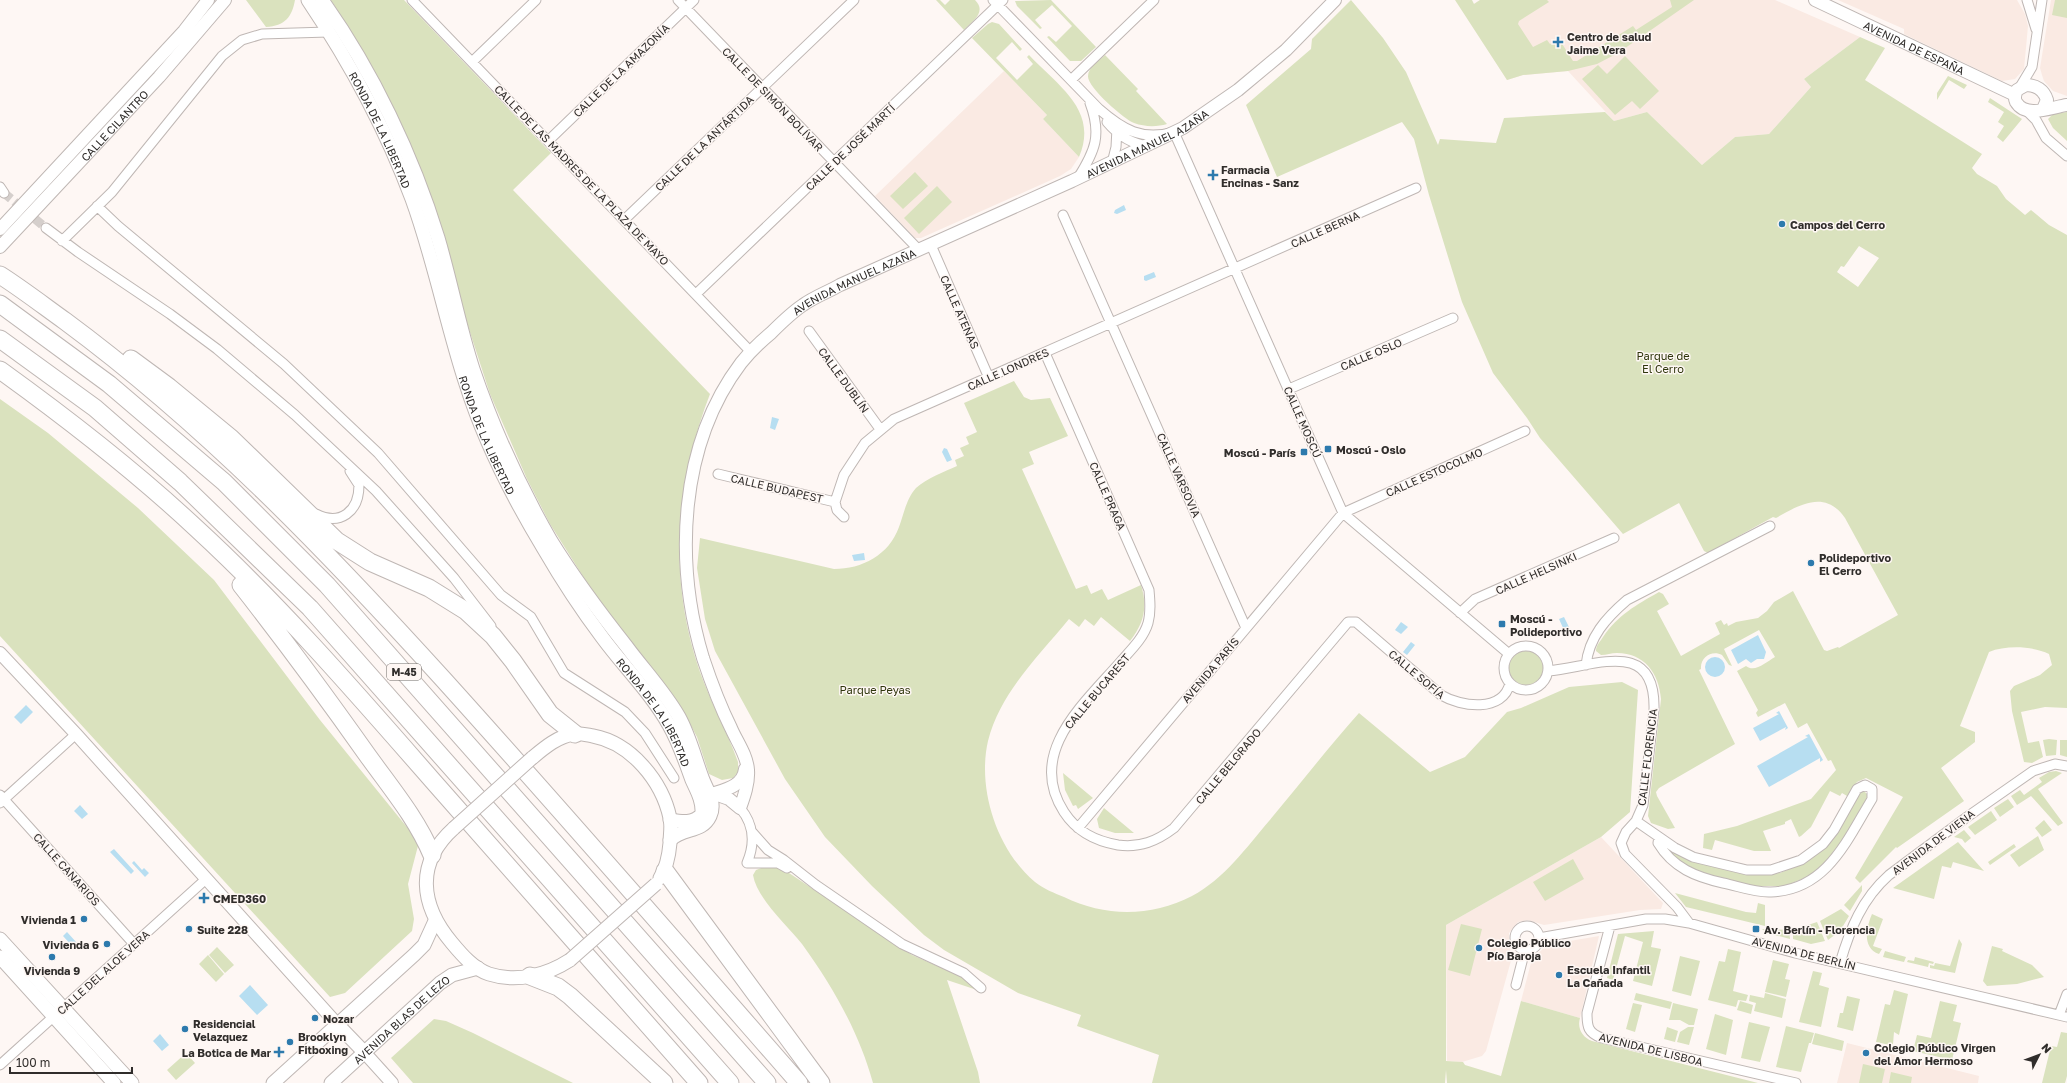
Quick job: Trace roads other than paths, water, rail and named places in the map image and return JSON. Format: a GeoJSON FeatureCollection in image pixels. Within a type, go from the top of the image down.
{"type":"FeatureCollection","features":[{"type":"Feature","properties":{"kind":"highway"},"geometry":{"type":"LineString","coordinates":[[0,275],[94,343],[165,400],[304,530],[370,599],[555,804],[799,1083]]}},
{"type":"Feature","properties":{"kind":"highway","name":"M-45"},"geometry":{"type":"LineString","coordinates":[[0,304],[109,384],[224,482],[327,585],[767,1083]]}},
{"type":"Feature","properties":{"kind":"highway"},"geometry":{"type":"LineString","coordinates":[[48,309],[92,333],[169,386],[231,438],[325,531],[354,553],[370,562],[429,588],[466,611],[493,636],[513,661],[550,714],[575,734]]}},
{"type":"Feature","properties":{"kind":"highway","name":"M-45"},"geometry":{"type":"LineString","coordinates":[[0,339],[95,408],[180,482],[310,608],[730,1083]]}},
{"type":"Feature","properties":{"kind":"highway"},"geometry":{"type":"LineString","coordinates":[[0,370],[40,399],[144,483],[196,528],[278,608],[699,1083]]}},
{"type":"Feature","properties":{"kind":"highway"},"geometry":{"type":"LineString","coordinates":[[144,483],[236,579],[280,634],[423,834],[432,855]]}},
{"type":"Feature","properties":{"kind":"highway"},"geometry":{"type":"LineString","coordinates":[[660,878],[821,1083]]}},
{"type":"Feature","properties":{"kind":"highway"},"geometry":{"type":"LineString","coordinates":[[530,976],[558,987],[570,996],[664,1083]]}},
{"type":"Feature","properties":{"kind":"main road","name":"RONDA DE LA LIBERTAD"},"geometry":{"type":"LineString","coordinates":[[308,0],[371,108],[409,192],[425,239],[466,386],[514,494],[539,541],[571,592],[611,649],[649,695],[669,724],[681,750],[700,798],[702,814],[696,820],[688,822],[670,820]]}},
{"type":"Feature","properties":{"kind":"main road","name":"RONDA DE LA LIBERTAD"},"geometry":{"type":"LineString","coordinates":[[322,0],[369,76],[407,157],[438,237],[473,368],[490,413],[520,483],[568,567],[678,716],[688,735],[704,783],[712,792],[711,814],[706,822],[701,827],[678,832],[670,840]]}},
{"type":"Feature","properties":{"kind":"main road"},"geometry":{"type":"LineString","coordinates":[[575,734],[603,738],[614,743],[636,759],[660,789],[670,820],[670,840],[660,878],[570,960],[546,972],[520,978],[500,976],[488,973],[478,968],[458,951],[435,921],[429,907],[427,877],[432,855],[445,836],[532,758],[555,741],[575,734]]}},
{"type":"Feature","properties":{"kind":"main road"},"geometry":{"type":"LineString","coordinates":[[273,1083],[424,945],[435,921]]}},
{"type":"Feature","properties":{"kind":"main road"},"geometry":{"type":"LineString","coordinates":[[0,939],[114,1083]]}},
{"type":"Feature","properties":{"kind":"main road"},"geometry":{"type":"LineString","coordinates":[[0,957],[132,1083]]}},
{"type":"Feature","properties":{"kind":"main road","name":"AVENIDA BLAS DE LEZO"},"geometry":{"type":"LineString","coordinates":[[331,1083],[440,983],[452,975],[478,968]]}},
{"type":"Feature","properties":{"kind":"main road"},"geometry":{"type":"LineString","coordinates":[[337,1024],[364,1052]]}},
{"type":"Feature","properties":{"kind":"street","name":"CALLE CILANTRO"},"geometry":{"type":"LineString","coordinates":[[0,229],[184,31],[208,0]]}},
{"type":"Feature","properties":{"kind":"street","name":"CALLE CILANTRO"},"geometry":{"type":"LineString","coordinates":[[1,246],[159,77],[225,0]]}},
{"type":"Feature","properties":{"kind":"street","name":"CALLE DE LAS MADRES DE LA PLAZA DE MAYO"},"geometry":{"type":"LineString","coordinates":[[412,0],[751,352]]}},
{"type":"Feature","properties":{"kind":"street"},"geometry":{"type":"LineString","coordinates":[[472,62],[536,0]]}},
{"type":"Feature","properties":{"kind":"street","name":"CALLE DE SIMÓN BOLÍVAR"},"geometry":{"type":"LineString","coordinates":[[678,0],[919,250]]}},
{"type":"Feature","properties":{"kind":"street","name":"CALLE DE LA AMAZONÍA"},"geometry":{"type":"LineString","coordinates":[[548,141],[694,0]]}},
{"type":"Feature","properties":{"kind":"street","name":"CALLE DE LA ANTÁRTIDA"},"geometry":{"type":"LineString","coordinates":[[624,220],[854,0]]}},
{"type":"Feature","properties":{"kind":"street"},"geometry":{"type":"LineString","coordinates":[[1071,80],[1154,0]]}},
{"type":"Feature","properties":{"kind":"street","name":"AVENIDA MANUEL AZAÑA"},"geometry":{"type":"LineString","coordinates":[[740,808],[746,792],[748,771],[746,762],[719,704],[703,657],[694,617],[687,574],[686,526],[691,480],[703,436],[719,397],[742,362],[804,304],[840,285],[1112,163],[1174,132],[1238,90],[1286,50],[1335,0]]}},
{"type":"Feature","properties":{"kind":"street"},"geometry":{"type":"LineString","coordinates":[[2026,0],[2037,31]]}},
{"type":"Feature","properties":{"kind":"street"},"geometry":{"type":"LineString","coordinates":[[2035,112],[2046,104],[2042,92],[2035,81],[2032,67],[2042,0]]}},
{"type":"Feature","properties":{"kind":"street"},"geometry":{"type":"LineString","coordinates":[[998,2],[1117,129],[1139,145],[1148,146]]}},
{"type":"Feature","properties":{"kind":"street","name":"CALLE DE JOSÉ MARTÍ"},"geometry":{"type":"LineString","coordinates":[[696,294],[998,2]]}},
{"type":"Feature","properties":{"kind":"street","name":"AVENIDA DE ESPAÑA"},"geometry":{"type":"LineString","coordinates":[[1823,2],[2018,91]]}},
{"type":"Feature","properties":{"kind":"street"},"geometry":{"type":"LineString","coordinates":[[62,241],[112,192],[222,56],[242,40],[262,34],[328,32]]}},
{"type":"Feature","properties":{"kind":"street"},"geometry":{"type":"LineString","coordinates":[[2032,67],[2018,91],[2017,104],[2035,112],[2067,104]]}},
{"type":"Feature","properties":{"kind":"street"},"geometry":{"type":"LineString","coordinates":[[2018,91],[2030,85],[2067,104]]}},
{"type":"Feature","properties":{"kind":"street"},"geometry":{"type":"LineString","coordinates":[[1077,179],[1087,164],[1095,147],[1097,138],[1096,117],[1088,98]]}},
{"type":"Feature","properties":{"kind":"street"},"geometry":{"type":"LineString","coordinates":[[2035,112],[2046,138],[2067,156]]}},
{"type":"Feature","properties":{"kind":"street"},"geometry":{"type":"LineString","coordinates":[[1117,129],[1155,136],[1174,132]]}},
{"type":"Feature","properties":{"kind":"street"},"geometry":{"type":"LineString","coordinates":[[1112,163],[1116,147],[1117,129]]}},
{"type":"Feature","properties":{"kind":"street","name":"CALLE MOSCÚ"},"geometry":{"type":"LineString","coordinates":[[1174,132],[1343,513],[1509,654]]}},
{"type":"Feature","properties":{"kind":"street","name":"CALLE BERNA"},"geometry":{"type":"LineString","coordinates":[[1235,268],[1416,188]]}},
{"type":"Feature","properties":{"kind":"street"},"geometry":{"type":"LineString","coordinates":[[97,206],[118,226],[284,364],[378,453],[501,595],[531,617],[564,673],[625,712],[645,733],[674,778]]}},
{"type":"Feature","properties":{"kind":"street","name":"CALLE VARSOVIA"},"geometry":{"type":"LineString","coordinates":[[1063,215],[1246,628]]}},
{"type":"Feature","properties":{"kind":"street"},"geometry":{"type":"LineString","coordinates":[[46,228],[62,241],[164,310],[217,349],[269,391],[376,491],[419,537],[481,612],[499,636],[513,661]]}},
{"type":"Feature","properties":{"kind":"street","name":"CALLE ATENAS"},"geometry":{"type":"LineString","coordinates":[[930,245],[989,378]]}},
{"type":"Feature","properties":{"kind":"street","name":"CALLE LONDRES"},"geometry":{"type":"LineString","coordinates":[[835,502],[844,475],[854,457],[865,443],[880,429],[894,419],[1235,268]]}},
{"type":"Feature","properties":{"kind":"street","name":"CALLE OSLO"},"geometry":{"type":"LineString","coordinates":[[1289,390],[1453,318]]}},
{"type":"Feature","properties":{"kind":"street","name":"CALLE DUBLÍN"},"geometry":{"type":"LineString","coordinates":[[809,331],[880,429]]}},
{"type":"Feature","properties":{"kind":"street","name":"CALLE PRAGA"},"geometry":{"type":"LineString","coordinates":[[1045,353],[1149,590],[1150,606],[1148,624],[1139,641]]}},
{"type":"Feature","properties":{"kind":"street","name":"CALLE ESTOCOLMO"},"geometry":{"type":"LineString","coordinates":[[1343,513],[1525,431]]}},
{"type":"Feature","properties":{"kind":"street"},"geometry":{"type":"LineString","coordinates":[[288,493],[312,512],[327,519],[336,519],[345,515],[352,509],[358,500],[360,485],[324,442]]}},
{"type":"Feature","properties":{"kind":"street","name":"CALLE BUDAPEST"},"geometry":{"type":"LineString","coordinates":[[718,474],[835,502]]}},
{"type":"Feature","properties":{"kind":"street"},"geometry":{"type":"LineString","coordinates":[[835,502],[837,510],[844,517]]}},
{"type":"Feature","properties":{"kind":"street","name":"AVENIDA PARÍS"},"geometry":{"type":"LineString","coordinates":[[1078,828],[1343,513]]}},
{"type":"Feature","properties":{"kind":"street"},"geometry":{"type":"LineString","coordinates":[[1586,665],[1587,653],[1597,631],[1627,600],[1770,526]]}},
{"type":"Feature","properties":{"kind":"street","name":"CALLE HELSINKI"},"geometry":{"type":"LineString","coordinates":[[1460,612],[1475,599],[1614,538]]}},
{"type":"Feature","properties":{"kind":"street","name":"CALLE SOFÍA"},"geometry":{"type":"LineString","coordinates":[[1348,622],[1356,622],[1441,695],[1457,703],[1474,706],[1496,700],[1508,689],[1510,683]]}},
{"type":"Feature","properties":{"kind":"street","name":"CALLE BELGRADO"},"geometry":{"type":"LineString","coordinates":[[1078,828],[1101,842],[1138,846],[1162,837],[1174,828],[1348,622]]}},
{"type":"Feature","properties":{"kind":"street","name":"CALLE BUCAREST"},"geometry":{"type":"LineString","coordinates":[[1078,828],[1066,815],[1055,795],[1051,775],[1054,749],[1061,734],[1072,719],[1139,641]]}},
{"type":"Feature","properties":{"kind":"street"},"geometry":{"type":"LineString","coordinates":[[1521,646],[1527,646],[1537,649],[1544,656],[1548,671],[1544,681],[1532,689],[1518,689],[1510,683],[1504,669],[1509,654],[1521,646]]}},
{"type":"Feature","properties":{"kind":"street"},"geometry":{"type":"LineString","coordinates":[[0,653],[76,734],[337,1024]]}},
{"type":"Feature","properties":{"kind":"street","name":"CALLE FLORENCIA"},"geometry":{"type":"LineString","coordinates":[[1548,671],[1610,661],[1629,662],[1642,668],[1651,680],[1654,696],[1654,710],[1642,805],[1636,822],[1623,837],[1622,848],[1625,854],[1677,907],[1689,923]]}},
{"type":"Feature","properties":{"kind":"street"},"geometry":{"type":"LineString","coordinates":[[1,800],[76,734]]}},
{"type":"Feature","properties":{"kind":"street"},"geometry":{"type":"LineString","coordinates":[[712,792],[739,782],[744,775],[746,762]]}},
{"type":"Feature","properties":{"kind":"street","name":"AVENIDA DE VIENA"},"geometry":{"type":"LineString","coordinates":[[1840,963],[1850,931],[1861,909],[1874,890],[1889,875],[1967,817],[2033,772],[2055,764],[2067,766]]}},
{"type":"Feature","properties":{"kind":"street"},"geometry":{"type":"LineString","coordinates":[[1636,822],[1693,857],[1747,870],[1771,870],[1801,860],[1823,844],[1834,830],[1857,789],[1861,786],[1869,786],[1873,794],[1850,837],[1835,860],[1811,880],[1790,888],[1772,892],[1714,881],[1689,873],[1675,864],[1662,851],[1658,843],[1659,837]]}},
{"type":"Feature","properties":{"kind":"street"},"geometry":{"type":"LineString","coordinates":[[712,792],[730,800],[740,808],[748,819],[752,832],[752,848],[747,862],[778,863],[816,885]]}},
{"type":"Feature","properties":{"kind":"street","name":"CALLE CANARIOS"},"geometry":{"type":"LineString","coordinates":[[1,800],[134,944]]}},
{"type":"Feature","properties":{"kind":"street"},"geometry":{"type":"LineString","coordinates":[[752,832],[768,850],[902,944],[964,973],[981,988]]}},
{"type":"Feature","properties":{"kind":"street","name":"CALLE DEL ALOE VERA"},"geometry":{"type":"LineString","coordinates":[[0,1065],[206,879]]}},
{"type":"Feature","properties":{"kind":"street","name":"AVENIDA DE BERLÍN"},"geometry":{"type":"LineString","coordinates":[[1539,938],[1646,919],[1689,923],[1795,953],[2063,1016]]}},
{"type":"Feature","properties":{"kind":"street"},"geometry":{"type":"LineString","coordinates":[[1525,926],[1533,928],[1539,938],[1536,946],[1525,950],[1519,948],[1515,941],[1518,930],[1525,926]]}},
{"type":"Feature","properties":{"kind":"street","name":"AVENIDA DE LISBOA"},"geometry":{"type":"LineString","coordinates":[[1610,926],[1587,1012],[1587,1027],[1591,1033],[1602,1038],[1796,1083]]}},
{"type":"Feature","properties":{"kind":"street"},"geometry":{"type":"LineString","coordinates":[[1516,986],[1525,950]]}},
{"type":"Feature","properties":{"kind":"street"},"geometry":{"type":"LineString","coordinates":[[2063,1016],[2067,994]]}},
{"type":"Feature","properties":{"kind":"street"},"geometry":{"type":"LineString","coordinates":[[364,1052],[392,1083]]}},
{"type":"Feature","properties":{"kind":"water"},"geometry":{"type":"Polygon","coordinates":[[[1124,205],[1126,210],[1117,214],[1114,213],[1115,210],[1124,205]]]}},
{"type":"Feature","properties":{"kind":"water"},"geometry":{"type":"Polygon","coordinates":[[[1154,272],[1156,277],[1146,281],[1144,280],[1144,276],[1154,272]]]}},
{"type":"Feature","properties":{"kind":"water"},"geometry":{"type":"Polygon","coordinates":[[[772,417],[779,419],[775,430],[770,428],[772,417]]]}},
{"type":"Feature","properties":{"kind":"water"},"geometry":{"type":"Polygon","coordinates":[[[944,448],[947,449],[952,460],[947,462],[942,452],[944,448]]]}},
{"type":"Feature","properties":{"kind":"water"},"geometry":{"type":"Polygon","coordinates":[[[864,553],[865,560],[854,561],[852,555],[864,553]]]}},
{"type":"Feature","properties":{"kind":"water"},"geometry":{"type":"Polygon","coordinates":[[[1564,617],[1569,627],[1564,630],[1559,619],[1564,617]]]}},
{"type":"Feature","properties":{"kind":"water"},"geometry":{"type":"Polygon","coordinates":[[[1401,622],[1408,627],[1401,634],[1395,630],[1401,622]]]}},
{"type":"Feature","properties":{"kind":"water"},"geometry":{"type":"Polygon","coordinates":[[[1758,635],[1766,652],[1764,659],[1757,659],[1751,663],[1746,659],[1738,664],[1731,650],[1758,635]]]}},
{"type":"Feature","properties":{"kind":"water"},"geometry":{"type":"Polygon","coordinates":[[[1411,642],[1415,645],[1407,655],[1403,652],[1411,642]]]}},
{"type":"Feature","properties":{"kind":"water"},"geometry":{"type":"Polygon","coordinates":[[[1715,657],[1722,660],[1725,667],[1722,674],[1715,677],[1708,674],[1705,667],[1708,660],[1715,657]]]}},
{"type":"Feature","properties":{"kind":"water"},"geometry":{"type":"Polygon","coordinates":[[[26,705],[33,712],[21,724],[14,717],[26,705]]]}},
{"type":"Feature","properties":{"kind":"water"},"geometry":{"type":"Polygon","coordinates":[[[1779,711],[1788,728],[1785,730],[1786,727],[1760,741],[1753,728],[1779,714],[1776,713],[1779,711]]]}},
{"type":"Feature","properties":{"kind":"water"},"geometry":{"type":"Polygon","coordinates":[[[1809,734],[1823,760],[1820,762],[1820,758],[1769,787],[1757,766],[1808,737],[1805,736],[1809,734]]]}},
{"type":"Feature","properties":{"kind":"water"},"geometry":{"type":"Polygon","coordinates":[[[80,805],[88,814],[82,819],[74,811],[80,805]]]}},
{"type":"Feature","properties":{"kind":"water"},"geometry":{"type":"Polygon","coordinates":[[[114,849],[134,871],[131,874],[110,852],[114,849]]]}},
{"type":"Feature","properties":{"kind":"water"},"geometry":{"type":"Polygon","coordinates":[[[134,861],[142,870],[144,868],[149,873],[145,877],[132,863],[134,861]]]}},
{"type":"Feature","properties":{"kind":"water"},"geometry":{"type":"Polygon","coordinates":[[[67,932],[77,943],[73,947],[63,936],[67,932]]]}},
{"type":"Feature","properties":{"kind":"water"},"geometry":{"type":"Polygon","coordinates":[[[250,985],[268,1005],[257,1015],[239,996],[250,985]]]}},
{"type":"Feature","properties":{"kind":"water"},"geometry":{"type":"Polygon","coordinates":[[[160,1034],[169,1045],[162,1051],[153,1041],[160,1034]]]}},
{"type":"Feature","properties":{"kind":"tunnel"},"geometry":{"type":"LineString","coordinates":[[4,193],[46,228]]}},
{"type":"Feature","properties":{"kind":"place","name":"Centro de salud Jaime Vera"},"geometry":{"type":"Point","coordinates":[1558,42]}},
{"type":"Feature","properties":{"kind":"place","name":"Farmacia Encinas - Sanz"},"geometry":{"type":"Point","coordinates":[1213,175]}},
{"type":"Feature","properties":{"kind":"place","name":"Campos del Cerro"},"geometry":{"type":"Point","coordinates":[1782,224]}},
{"type":"Feature","properties":{"kind":"place","name":"Moscú - Oslo"},"geometry":{"type":"Point","coordinates":[1328,449]}},
{"type":"Feature","properties":{"kind":"place","name":"Moscú - París"},"geometry":{"type":"Point","coordinates":[1304,452]}},
{"type":"Feature","properties":{"kind":"place","name":"Polideportivo El Cerro"},"geometry":{"type":"Point","coordinates":[1811,563]}},
{"type":"Feature","properties":{"kind":"place","name":"Moscú - Polideportivo"},"geometry":{"type":"Point","coordinates":[1502,624]}},
{"type":"Feature","properties":{"kind":"place","name":"CMED360"},"geometry":{"type":"Point","coordinates":[204,898]}},
{"type":"Feature","properties":{"kind":"place","name":"Vivienda 1"},"geometry":{"type":"Point","coordinates":[84,919]}},
{"type":"Feature","properties":{"kind":"place","name":"Suite 228"},"geometry":{"type":"Point","coordinates":[189,929]}},
{"type":"Feature","properties":{"kind":"place","name":"Av. Berlín - Florencia"},"geometry":{"type":"Point","coordinates":[1756,929]}},
{"type":"Feature","properties":{"kind":"place","name":"Vivienda 6"},"geometry":{"type":"Point","coordinates":[107,944]}},
{"type":"Feature","properties":{"kind":"place","name":"Colegio Público Pío Baroja"},"geometry":{"type":"Point","coordinates":[1479,948]}},
{"type":"Feature","properties":{"kind":"place","name":"Vivienda 9"},"geometry":{"type":"Point","coordinates":[52,957]}},
{"type":"Feature","properties":{"kind":"place","name":"Escuela Infantil La Cañada"},"geometry":{"type":"Point","coordinates":[1559,975]}},
{"type":"Feature","properties":{"kind":"place","name":"Nozar"},"geometry":{"type":"Point","coordinates":[315,1018]}},
{"type":"Feature","properties":{"kind":"place","name":"Residencial Velazquez"},"geometry":{"type":"Point","coordinates":[185,1029]}},
{"type":"Feature","properties":{"kind":"place","name":"Brooklyn Fitboxing"},"geometry":{"type":"Point","coordinates":[290,1042]}},
{"type":"Feature","properties":{"kind":"place","name":"La Botica de Mar"},"geometry":{"type":"Point","coordinates":[279,1052]}},
{"type":"Feature","properties":{"kind":"place","name":"Colegio Público Virgen del Amor Hermoso"},"geometry":{"type":"Point","coordinates":[1866,1053]}},
{"type":"Feature","properties":{"kind":"park label","name":"Parque de El Cerro"},"geometry":{"type":"Point","coordinates":[1663,361]}},
{"type":"Feature","properties":{"kind":"park label","name":"Parque Peyas"},"geometry":{"type":"Point","coordinates":[875,689]}}]}
